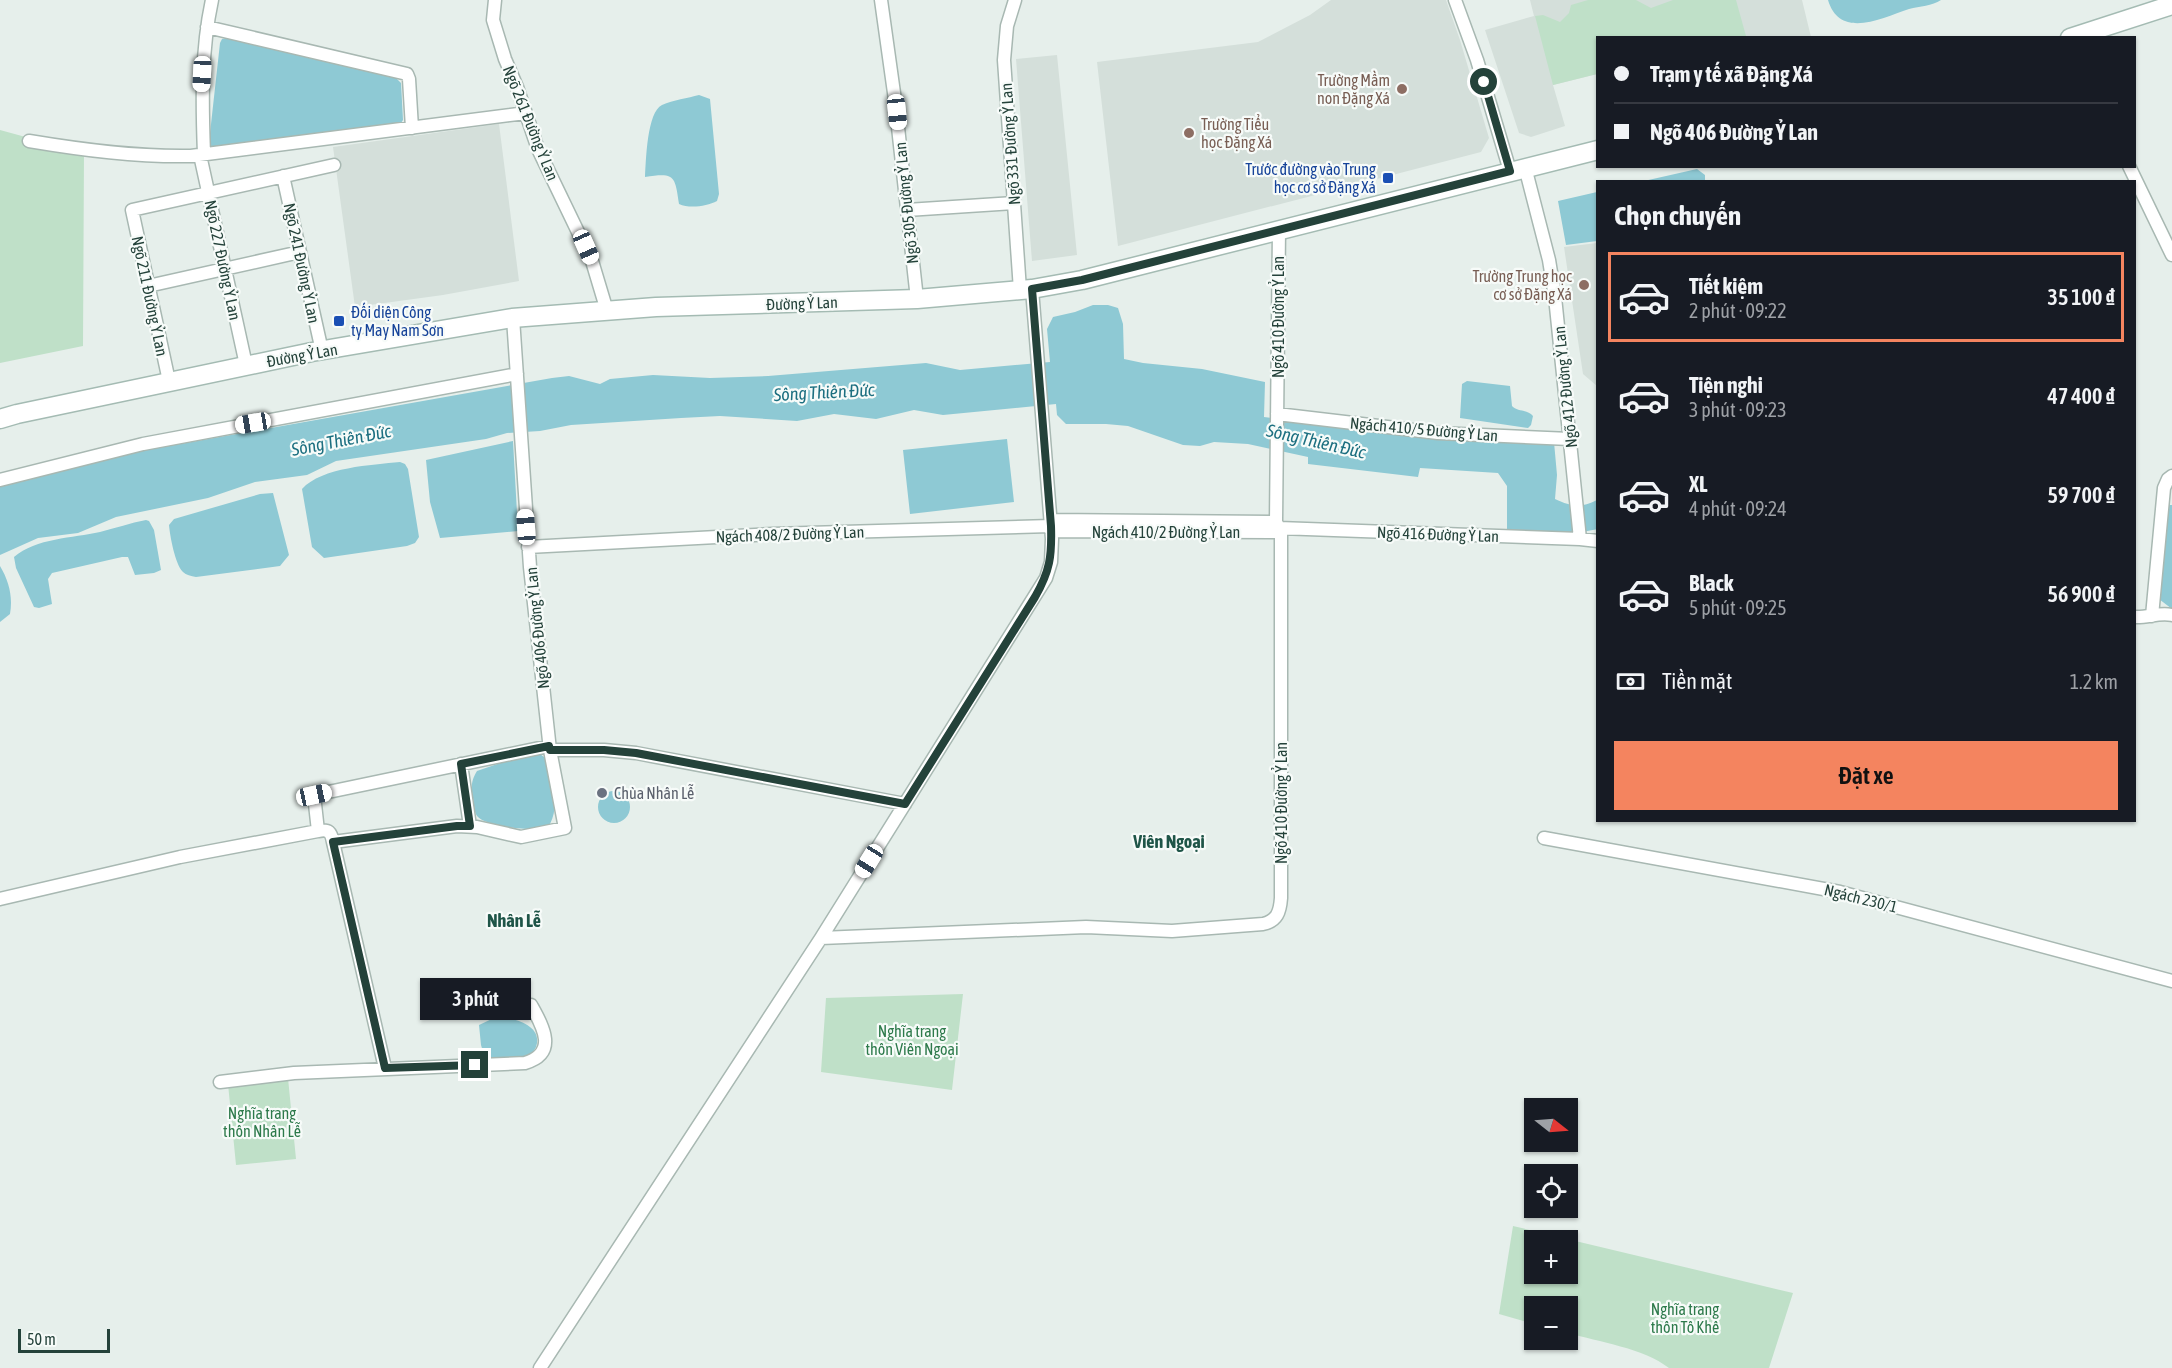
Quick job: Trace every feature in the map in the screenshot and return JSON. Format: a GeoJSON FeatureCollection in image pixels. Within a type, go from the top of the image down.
{"type":"FeatureCollection","features":[{"type":"Feature","properties":{"kind":"main road"},"geometry":{"type":"LineString","coordinates":[[2076,36],[2172,6]]}},
{"type":"Feature","properties":{"kind":"main road","name":"Đường Ỷ Lan"},"geometry":{"type":"LineString","coordinates":[[0,419],[246,365],[513,318],[656,308],[917,299],[1026,290],[1082,280],[1596,150]]}},
{"type":"Feature","properties":{"kind":"street","name":"Ngõ 227 Đường Ỷ Lan"},"geometry":{"type":"LineString","coordinates":[[212,0],[201,93],[202,154],[208,193],[246,365]]}},
{"type":"Feature","properties":{"kind":"street","name":"Ngõ 261 Đường Ỷ Lan"},"geometry":{"type":"LineString","coordinates":[[495,0],[493,20],[505,59],[538,149],[592,261],[607,311]]}},
{"type":"Feature","properties":{"kind":"street","name":"Ngõ 305 Đường Ỷ Lan"},"geometry":{"type":"LineString","coordinates":[[881,0],[895,100],[917,299]]}},
{"type":"Feature","properties":{"kind":"street","name":"Ngõ 331 Đường Ỷ Lan"},"geometry":{"type":"LineString","coordinates":[[540,1368],[821,938],[1040,588],[1051,562],[1051,526],[1036,336],[1026,290],[1014,203],[1004,60],[1007,26],[1015,0]]}},
{"type":"Feature","properties":{"kind":"street","name":"Ngõ 412 Đường Ỷ Lan"},"geometry":{"type":"LineString","coordinates":[[1455,0],[1549,260],[1581,539]]}},
{"type":"Feature","properties":{"kind":"street"},"geometry":{"type":"LineString","coordinates":[[207,27],[407,74],[412,128]]}},
{"type":"Feature","properties":{"kind":"street"},"geometry":{"type":"LineString","coordinates":[[29,141],[76,149],[138,155],[202,154],[526,113]]}},
{"type":"Feature","properties":{"kind":"street"},"geometry":{"type":"LineString","coordinates":[[208,193],[334,165]]}},
{"type":"Feature","properties":{"kind":"street","name":"Ngõ 241 Đường Ỷ Lan"},"geometry":{"type":"LineString","coordinates":[[283,176],[322,351]]}},
{"type":"Feature","properties":{"kind":"street"},"geometry":{"type":"LineString","coordinates":[[2136,180],[2172,255]]}},
{"type":"Feature","properties":{"kind":"street","name":"Ngõ 211 Đường Ỷ Lan"},"geometry":{"type":"LineString","coordinates":[[169,381],[132,210],[208,193]]}},
{"type":"Feature","properties":{"kind":"street"},"geometry":{"type":"LineString","coordinates":[[907,210],[1014,203]]}},
{"type":"Feature","properties":{"kind":"street","name":"Ngõ 410 Đường Ỷ Lan"},"geometry":{"type":"LineString","coordinates":[[821,938],[1086,927],[1189,931],[1263,924],[1275,920],[1280,911],[1281,898],[1277,455],[1279,229]]}},
{"type":"Feature","properties":{"kind":"street"},"geometry":{"type":"LineString","coordinates":[[148,286],[300,252]]}},
{"type":"Feature","properties":{"kind":"street","name":"Ngõ 406 Đường Ỷ Lan"},"geometry":{"type":"LineString","coordinates":[[470,826],[521,837],[565,828],[550,748],[528,547],[513,318]]}},
{"type":"Feature","properties":{"kind":"street"},"geometry":{"type":"LineString","coordinates":[[0,480],[132,446],[517,374]]}},
{"type":"Feature","properties":{"kind":"street","name":"Ngách 410/5 Đường Ỷ Lan"},"geometry":{"type":"LineString","coordinates":[[1277,414],[1438,433],[1570,439]]}},
{"type":"Feature","properties":{"kind":"street"},"geometry":{"type":"LineString","coordinates":[[2152,616],[2164,488],[2172,476]]}},
{"type":"Feature","properties":{"kind":"street","name":"Ngách 410/2 Đường Ỷ Lan"},"geometry":{"type":"LineString","coordinates":[[1051,526],[1279,528]]}},
{"type":"Feature","properties":{"kind":"street","name":"Ngách 408/2 Đường Ỷ Lan"},"geometry":{"type":"LineString","coordinates":[[528,547],[773,534],[1051,526]]}},
{"type":"Feature","properties":{"kind":"street","name":"Ngõ 416 Đường Ỷ Lan"},"geometry":{"type":"LineString","coordinates":[[1279,528],[1596,541]]}},
{"type":"Feature","properties":{"kind":"street"},"geometry":{"type":"LineString","coordinates":[[2136,616],[2152,616],[2160,613],[2172,615]]}},
{"type":"Feature","properties":{"kind":"street"},"geometry":{"type":"LineString","coordinates":[[318,831],[314,795],[550,748],[636,753],[905,804]]}},
{"type":"Feature","properties":{"kind":"street"},"geometry":{"type":"LineString","coordinates":[[333,842],[470,826],[461,764]]}},
{"type":"Feature","properties":{"kind":"street"},"geometry":{"type":"LineString","coordinates":[[0,898],[180,857],[318,831],[331,832],[385,1068]]}},
{"type":"Feature","properties":{"kind":"street","name":"Ngách 230/1"},"geometry":{"type":"LineString","coordinates":[[1544,838],[1840,892],[2172,981]]}},
{"type":"Feature","properties":{"kind":"street"},"geometry":{"type":"LineString","coordinates":[[220,1082],[294,1073],[520,1064],[531,1061],[542,1052],[546,1036],[531,1005]]}},
{"type":"Feature","properties":{"kind":"shaded area"},"geometry":{"type":"Polygon","coordinates":[[[1331,0],[1446,0],[1489,138],[1481,152],[1118,246],[1097,62],[1258,42],[1310,15],[1331,0]]]}},
{"type":"Feature","properties":{"kind":"shaded area"},"geometry":{"type":"Polygon","coordinates":[[[1530,0],[1802,0],[1811,36],[1596,36],[1596,74],[1553,85],[1565,126],[1531,137],[1519,133],[1485,30],[1534,16],[1530,0]]]}},
{"type":"Feature","properties":{"kind":"shaded area"},"geometry":{"type":"Polygon","coordinates":[[[1057,55],[1077,255],[1032,261],[1016,59],[1057,55]]]}},
{"type":"Feature","properties":{"kind":"shaded area"},"geometry":{"type":"Polygon","coordinates":[[[499,124],[519,281],[443,295],[355,307],[333,147],[499,124]]]}},
{"type":"Feature","properties":{"kind":"shaded area","name":"Trường Trung học cơ sở Đặng Xá"},"geometry":{"type":"Polygon","coordinates":[[[1596,243],[1596,385],[1583,374],[1564,247],[1596,243]]]}},
{"type":"Feature","properties":{"kind":"green space"},"geometry":{"type":"Polygon","coordinates":[[[1588,0],[1636,0],[1651,8],[1673,0],[1736,0],[1746,36],[1596,36],[1596,74],[1553,85],[1535,16],[1543,15],[1560,22],[1569,13],[1571,5],[1588,0]]]}},
{"type":"Feature","properties":{"kind":"green space"},"geometry":{"type":"Polygon","coordinates":[[[0,130],[84,153],[83,346],[0,363],[0,130]]]}},
{"type":"Feature","properties":{"kind":"green space","name":"Nghĩa trang thôn Viên Ngoại"},"geometry":{"type":"Polygon","coordinates":[[[963,994],[952,1090],[821,1072],[826,998],[963,994]]]}},
{"type":"Feature","properties":{"kind":"green space","name":"Nghĩa trang thôn Nhân Lễ"},"geometry":{"type":"Polygon","coordinates":[[[288,1078],[296,1159],[236,1165],[228,1084],[288,1078]]]}},
{"type":"Feature","properties":{"kind":"green space","name":"Nghĩa trang thôn Tô Khê"},"geometry":{"type":"Polygon","coordinates":[[[1513,1226],[1530,1230],[1524,1230],[1524,1284],[1578,1284],[1578,1242],[1793,1293],[1769,1368],[1669,1368],[1647,1355],[1578,1336],[1578,1296],[1524,1296],[1524,1321],[1499,1314],[1513,1226]]]}},
{"type":"Feature","properties":{"kind":"water"},"geometry":{"type":"Polygon","coordinates":[[[1828,0],[1941,0],[1875,21],[1852,23],[1842,20],[1834,12],[1828,0]]]}},
{"type":"Feature","properties":{"kind":"water"},"geometry":{"type":"Polygon","coordinates":[[[227,38],[396,78],[401,83],[403,120],[401,123],[211,146],[209,142],[220,43],[222,39],[227,38]]]}},
{"type":"Feature","properties":{"kind":"water"},"geometry":{"type":"Polygon","coordinates":[[[699,95],[710,99],[719,194],[717,201],[713,203],[688,206],[679,204],[672,178],[662,175],[645,177],[647,149],[650,126],[657,109],[666,103],[699,95]]]}},
{"type":"Feature","properties":{"kind":"water"},"geometry":{"type":"Polygon","coordinates":[[[1697,169],[1705,175],[1705,180],[1648,180],[1697,169]]]}},
{"type":"Feature","properties":{"kind":"water"},"geometry":{"type":"Polygon","coordinates":[[[1596,192],[1596,241],[1566,245],[1558,201],[1596,192]]]}},
{"type":"Feature","properties":{"kind":"water","name":"Sông Thiên Đức"},"geometry":{"type":"Polygon","coordinates":[[[1093,305],[1118,308],[1123,324],[1124,359],[1202,369],[1265,382],[1264,417],[1420,437],[1554,442],[1557,475],[1555,499],[1576,506],[1596,500],[1596,529],[1577,533],[1507,531],[1507,486],[1498,473],[1420,468],[1418,477],[1308,464],[1308,457],[1248,444],[1214,442],[1200,446],[1183,445],[1128,426],[1066,424],[1057,415],[1056,404],[943,415],[914,410],[876,419],[834,414],[797,421],[720,416],[681,418],[571,425],[540,431],[507,433],[486,439],[336,461],[307,475],[255,482],[208,498],[116,517],[78,533],[38,538],[0,555],[0,487],[135,452],[569,376],[600,384],[610,379],[653,375],[710,378],[768,376],[926,363],[960,370],[1050,362],[1047,329],[1053,317],[1093,305]]]}},
{"type":"Feature","properties":{"kind":"water"},"geometry":{"type":"Polygon","coordinates":[[[1467,381],[1510,386],[1512,406],[1533,416],[1531,425],[1528,428],[1460,418],[1462,384],[1467,381]]]}},
{"type":"Feature","properties":{"kind":"water"},"geometry":{"type":"Polygon","coordinates":[[[1007,439],[1014,502],[910,514],[903,450],[1007,439]]]}},
{"type":"Feature","properties":{"kind":"water"},"geometry":{"type":"Polygon","coordinates":[[[513,441],[518,531],[440,538],[430,502],[426,460],[513,441]]]}},
{"type":"Feature","properties":{"kind":"water"},"geometry":{"type":"Polygon","coordinates":[[[400,462],[408,469],[419,537],[415,543],[324,558],[312,547],[302,489],[322,476],[348,468],[400,462]]]}},
{"type":"Feature","properties":{"kind":"water"},"geometry":{"type":"Polygon","coordinates":[[[273,493],[289,555],[280,566],[196,577],[183,572],[175,557],[170,536],[169,525],[174,519],[260,494],[273,493]]]}},
{"type":"Feature","properties":{"kind":"water"},"geometry":{"type":"Polygon","coordinates":[[[2169,505],[2172,505],[2172,609],[2159,599],[2166,530],[2165,516],[2169,505]]]}},
{"type":"Feature","properties":{"kind":"water"},"geometry":{"type":"Polygon","coordinates":[[[146,520],[154,530],[161,570],[135,575],[128,557],[122,557],[52,573],[48,579],[52,604],[39,608],[34,607],[16,568],[14,557],[44,542],[100,532],[146,520]]]}},
{"type":"Feature","properties":{"kind":"water"},"geometry":{"type":"Polygon","coordinates":[[[0,566],[8,583],[11,601],[10,614],[0,622],[0,566]]]}},
{"type":"Feature","properties":{"kind":"water"},"geometry":{"type":"Polygon","coordinates":[[[540,754],[548,760],[554,792],[553,817],[550,824],[537,829],[514,828],[496,825],[477,816],[472,787],[477,771],[509,760],[540,754]]]}},
{"type":"Feature","properties":{"kind":"water"},"geometry":{"type":"Polygon","coordinates":[[[614,791],[625,796],[630,807],[625,818],[614,823],[603,818],[598,807],[603,796],[614,791]]]}},
{"type":"Feature","properties":{"kind":"water"},"geometry":{"type":"Polygon","coordinates":[[[496,1017],[517,1020],[531,1027],[537,1039],[536,1047],[531,1054],[522,1058],[495,1059],[484,1055],[479,1025],[496,1017]]]}},
{"type":"Feature","properties":{"kind":"place","name":"Trường Mầm non Đặng Xá"},"geometry":{"type":"Point","coordinates":[1402,89]}},
{"type":"Feature","properties":{"kind":"place","name":"Trường Tiểu học Đặng Xá"},"geometry":{"type":"Point","coordinates":[1189,133]}},
{"type":"Feature","properties":{"kind":"place","name":"Trước đường vào Trung học cơ sở Đặng Xá"},"geometry":{"type":"Point","coordinates":[1388,178]}},
{"type":"Feature","properties":{"kind":"place","name":"Trường Trung học cơ sở Đặng Xá"},"geometry":{"type":"Point","coordinates":[1584,285]}},
{"type":"Feature","properties":{"kind":"place","name":"Đối diện Công ty May Nam Sơn"},"geometry":{"type":"Point","coordinates":[339,321]}},
{"type":"Feature","properties":{"kind":"place","name":"Chùa Nhân Lễ"},"geometry":{"type":"Point","coordinates":[602,793]}},
{"type":"Feature","properties":{"kind":"district","name":"Viên Ngoại"},"geometry":{"type":"Point","coordinates":[1169,841]}},
{"type":"Feature","properties":{"kind":"district","name":"Nhân Lễ"},"geometry":{"type":"Point","coordinates":[514,920]}},
{"type":"Feature","properties":{"kind":"route"},"geometry":{"type":"LineString","coordinates":[[475,1065],[385,1068],[333,842],[463,825],[470,826],[461,764],[549,746],[550,750],[604,750],[636,753],[905,804],[1035,597],[1046,578],[1051,562],[1051,526],[1032,289],[1082,280],[1510,171],[1484,82]]}}]}
